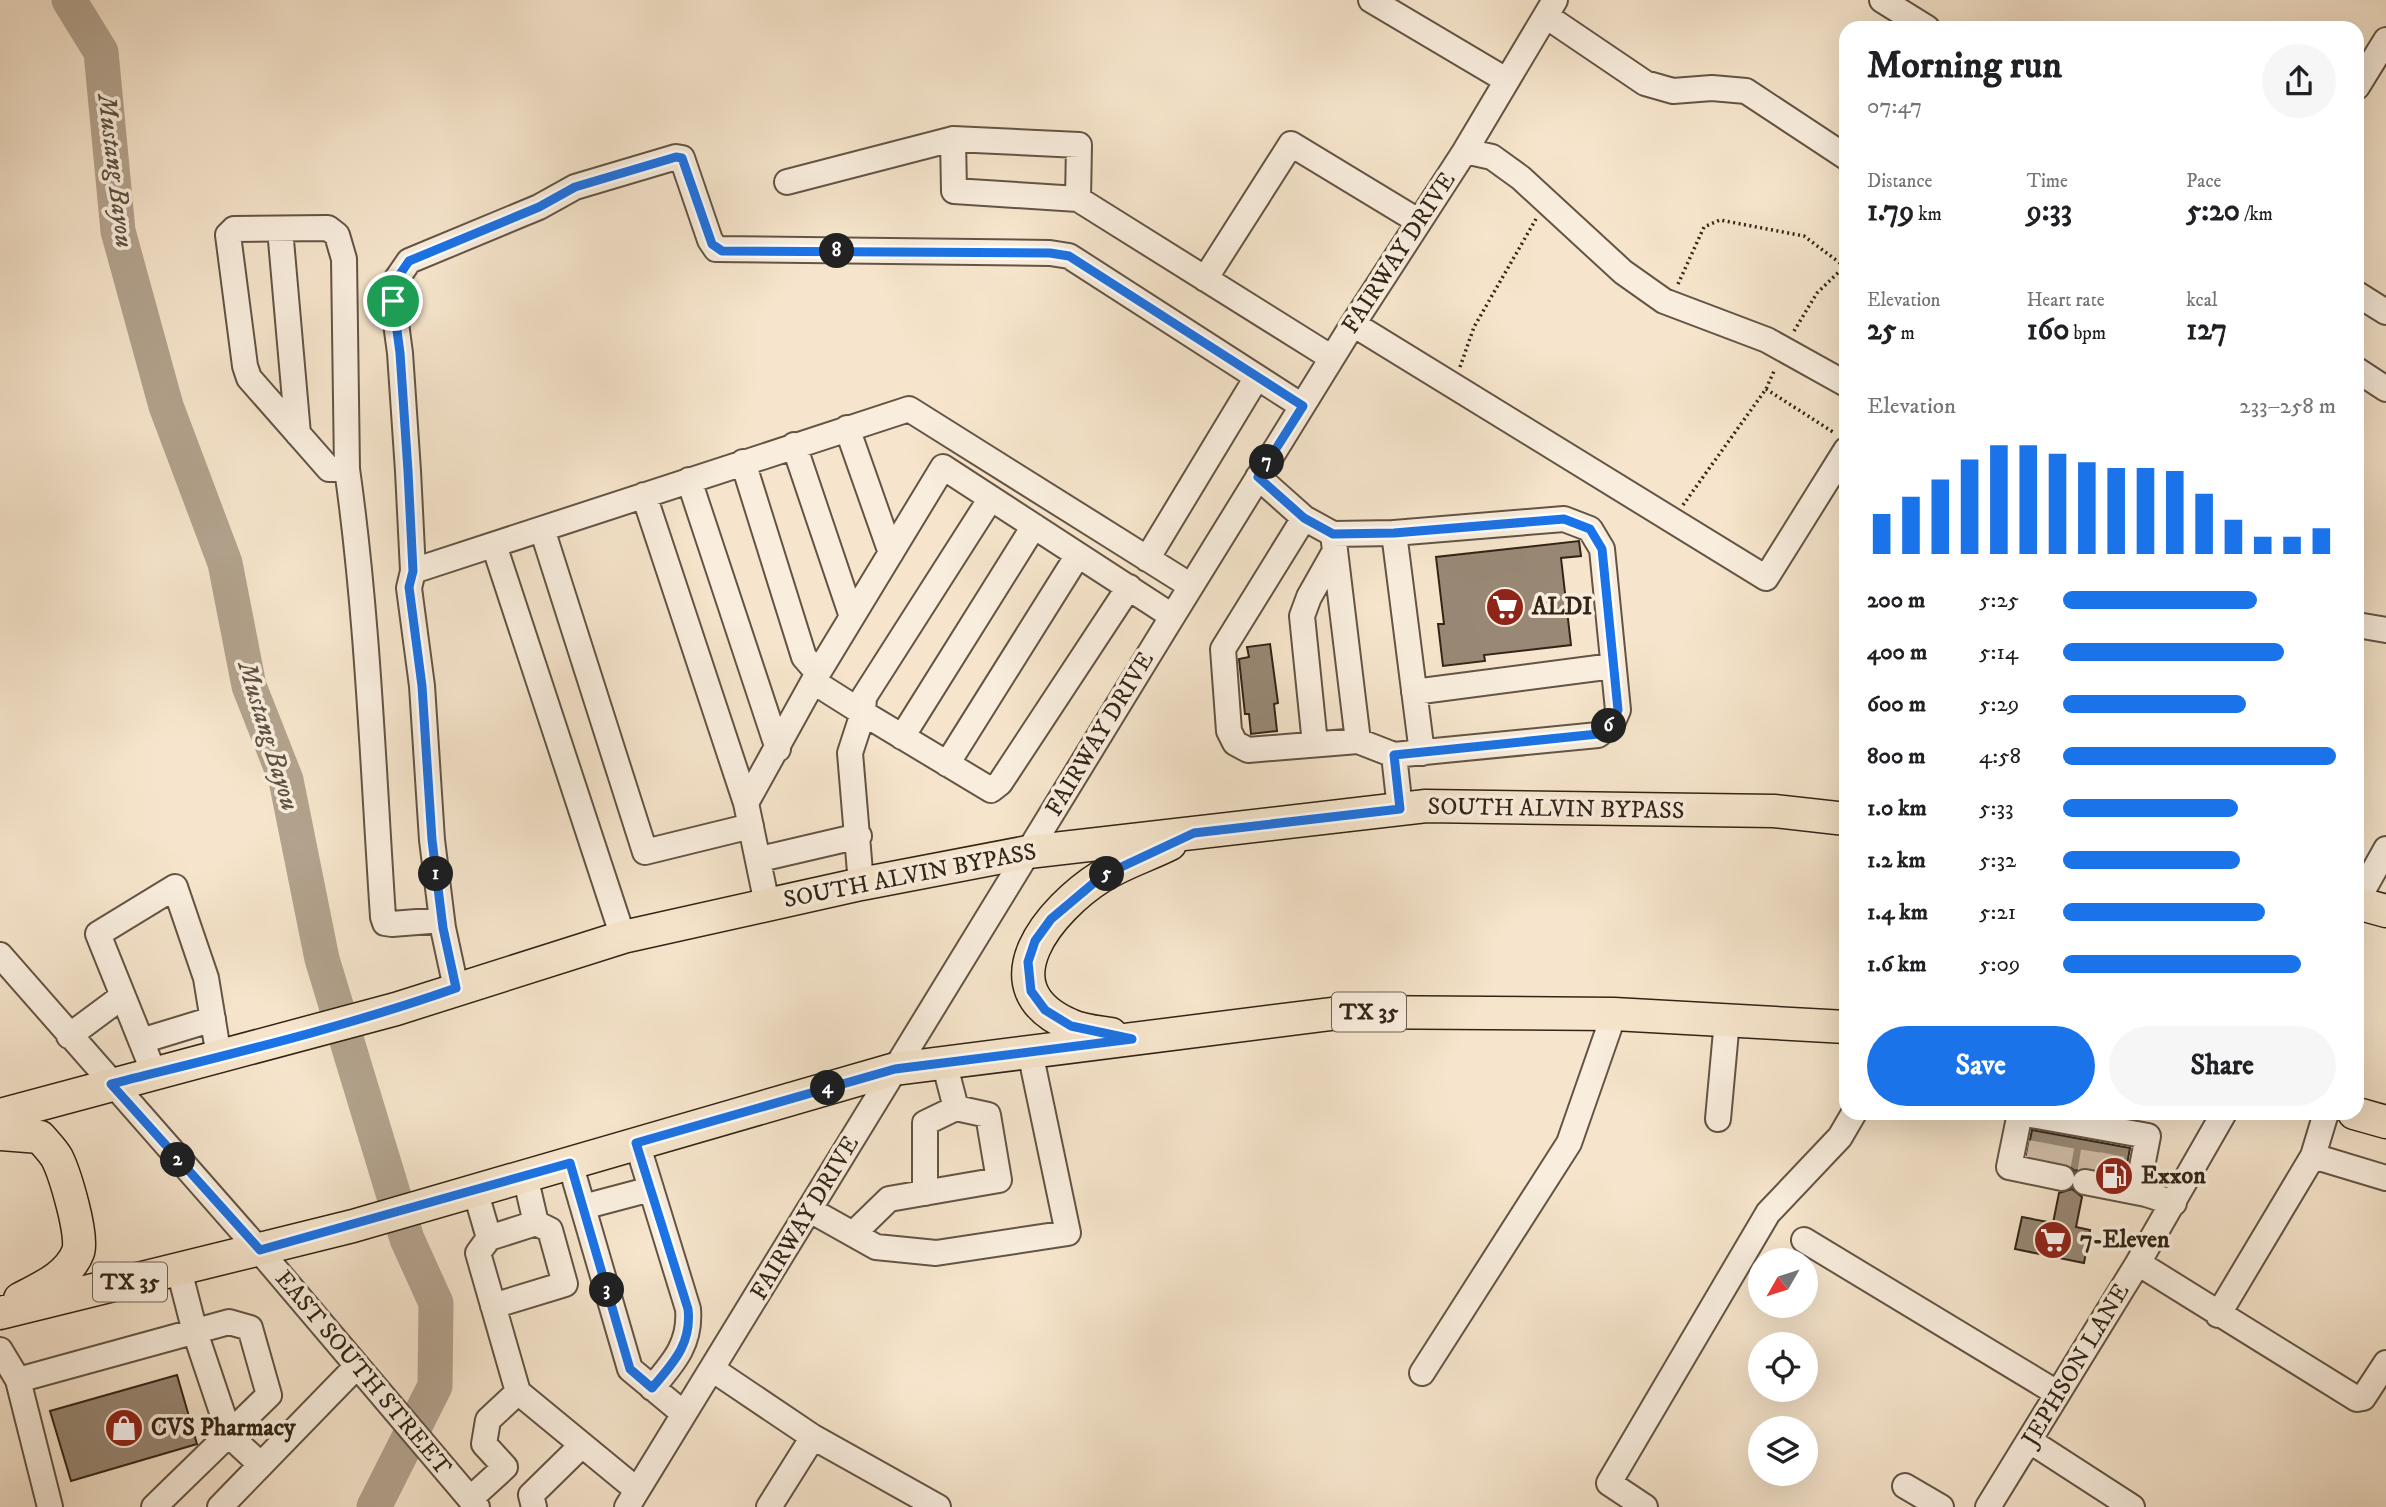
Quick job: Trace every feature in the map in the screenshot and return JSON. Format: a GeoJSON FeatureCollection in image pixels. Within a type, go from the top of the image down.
{"type":"FeatureCollection","features":[{"type":"Feature","properties":{"kind":"main road","name":"SOUTH ALVIN BYPASS"},"geometry":{"type":"LineString","coordinates":[[0,1115],[396,1009],[623,937],[862,884],[1028,852],[1426,806],[1760,811],[1839,818]]}},
{"type":"Feature","properties":{"kind":"main road"},"geometry":{"type":"LineString","coordinates":[[1132,1039],[1071,1026],[1045,1010],[1031,991],[1028,962],[1035,941],[1051,919],[1102,876],[1194,833]]}},
{"type":"Feature","properties":{"kind":"main road"},"geometry":{"type":"LineString","coordinates":[[2364,904],[2386,911]]}},
{"type":"Feature","properties":{"kind":"main road","name":"TX 35"},"geometry":{"type":"LineString","coordinates":[[0,1311],[353,1226],[895,1069],[1348,1012],[1614,1014],[1839,1027]]}},
{"type":"Feature","properties":{"kind":"main road"},"geometry":{"type":"LineString","coordinates":[[2364,1116],[2386,1122]]}},
{"type":"Feature","properties":{"kind":"main road"},"geometry":{"type":"LineString","coordinates":[[0,1134],[40,1137],[57,1157],[77,1223],[79,1250],[71,1264],[50,1284],[0,1311]]}},
{"type":"Feature","properties":{"kind":"street"},"geometry":{"type":"LineString","coordinates":[[1371,0],[1506,80]]}},
{"type":"Feature","properties":{"kind":"street"},"geometry":{"type":"LineString","coordinates":[[1882,0],[1916,21]]}},
{"type":"Feature","properties":{"kind":"street"},"geometry":{"type":"LineString","coordinates":[[1550,8],[1645,83],[1673,91],[1712,88],[1746,91],[1839,152]]}},
{"type":"Feature","properties":{"kind":"street","name":"FAIRWAY DRIVE"},"geometry":{"type":"LineString","coordinates":[[632,1498],[1172,616],[1353,324],[1465,151],[1550,8]]}},
{"type":"Feature","properties":{"kind":"street"},"geometry":{"type":"LineString","coordinates":[[2364,76],[2386,40]]}},
{"type":"Feature","properties":{"kind":"street"},"geometry":{"type":"LineString","coordinates":[[787,182],[953,139],[1079,145],[1078,199]]}},
{"type":"Feature","properties":{"kind":"street"},"geometry":{"type":"LineString","coordinates":[[953,139],[954,191],[1078,199],[1332,358]]}},
{"type":"Feature","properties":{"kind":"street"},"geometry":{"type":"LineString","coordinates":[[1205,279],[1291,144],[1418,221]]}},
{"type":"Feature","properties":{"kind":"street"},"geometry":{"type":"LineString","coordinates":[[1465,151],[1492,157],[1623,272],[1670,303],[1767,340],[1839,380]]}},
{"type":"Feature","properties":{"kind":"street"},"geometry":{"type":"LineString","coordinates":[[456,988],[442,920],[432,840],[422,686],[409,587],[413,571],[400,353],[393,301],[396,280],[409,261],[539,207],[575,187],[676,157],[682,158],[710,240],[716,249],[1050,253],[1069,256],[1303,406]]}},
{"type":"Feature","properties":{"kind":"street"},"geometry":{"type":"LineString","coordinates":[[347,469],[329,469],[249,378],[245,366],[228,235],[234,229],[328,228],[337,235],[344,259],[347,469],[368,684],[383,917],[386,923],[392,924],[442,920]]}},
{"type":"Feature","properties":{"kind":"street"},"geometry":{"type":"LineString","coordinates":[[280,229],[298,434]]}},
{"type":"Feature","properties":{"kind":"street"},"geometry":{"type":"LineString","coordinates":[[2364,298],[2386,312]]}},
{"type":"Feature","properties":{"kind":"street"},"geometry":{"type":"LineString","coordinates":[[1353,324],[1766,578],[1839,446]]}},
{"type":"Feature","properties":{"kind":"street"},"geometry":{"type":"LineString","coordinates":[[2364,374],[2386,388]]}},
{"type":"Feature","properties":{"kind":"street"},"geometry":{"type":"LineString","coordinates":[[1147,559],[1257,377]]}},
{"type":"Feature","properties":{"kind":"street"},"geometry":{"type":"LineString","coordinates":[[413,571],[909,409],[1191,586]]}},
{"type":"Feature","properties":{"kind":"street"},"geometry":{"type":"LineString","coordinates":[[847,428],[891,553]]}},
{"type":"Feature","properties":{"kind":"street"},"geometry":{"type":"LineString","coordinates":[[542,528],[645,852],[749,814],[778,750],[816,678],[958,440]]}},
{"type":"Feature","properties":{"kind":"street"},"geometry":{"type":"LineString","coordinates":[[794,445],[852,617]]}},
{"type":"Feature","properties":{"kind":"street"},"geometry":{"type":"LineString","coordinates":[[743,462],[804,657],[816,678],[863,713],[991,790],[1000,783],[1129,587]]}},
{"type":"Feature","properties":{"kind":"street"},"geometry":{"type":"LineString","coordinates":[[943,467],[1172,616]]}},
{"type":"Feature","properties":{"kind":"street"},"geometry":{"type":"LineString","coordinates":[[1258,477],[1334,542],[1358,741]]}},
{"type":"Feature","properties":{"kind":"street"},"geometry":{"type":"LineString","coordinates":[[689,480],[778,750]]}},
{"type":"Feature","properties":{"kind":"street"},"geometry":{"type":"LineString","coordinates":[[644,495],[749,814],[767,904]]}},
{"type":"Feature","properties":{"kind":"street"},"geometry":{"type":"LineString","coordinates":[[862,884],[850,753],[863,713],[863,697],[991,498]]}},
{"type":"Feature","properties":{"kind":"street"},"geometry":{"type":"LineString","coordinates":[[1304,518],[1223,649],[1229,731],[1235,743],[1248,750],[1358,741],[1394,755],[1598,734],[1612,724],[1618,710],[1602,549],[1590,529],[1564,519],[1394,533],[1334,542]]}},
{"type":"Feature","properties":{"kind":"street"},"geometry":{"type":"LineString","coordinates":[[902,737],[1034,526]]}},
{"type":"Feature","properties":{"kind":"street"},"geometry":{"type":"LineString","coordinates":[[1394,533],[1422,753]]}},
{"type":"Feature","properties":{"kind":"street"},"geometry":{"type":"LineString","coordinates":[[1315,744],[1303,616],[1334,542]]}},
{"type":"Feature","properties":{"kind":"street"},"geometry":{"type":"LineString","coordinates":[[494,545],[623,937]]}},
{"type":"Feature","properties":{"kind":"street"},"geometry":{"type":"LineString","coordinates":[[947,764],[1078,555]]}},
{"type":"Feature","properties":{"kind":"street"},"geometry":{"type":"LineString","coordinates":[[2364,626],[2386,630]]}},
{"type":"Feature","properties":{"kind":"street"},"geometry":{"type":"LineString","coordinates":[[1414,691],[1614,666]]}},
{"type":"Feature","properties":{"kind":"street"},"geometry":{"type":"LineString","coordinates":[[1394,755],[1400,809]]}},
{"type":"Feature","properties":{"kind":"street"},"geometry":{"type":"LineString","coordinates":[[760,859],[859,835]]}},
{"type":"Feature","properties":{"kind":"street"},"geometry":{"type":"LineString","coordinates":[[2364,889],[2386,849]]}},
{"type":"Feature","properties":{"kind":"street"},"geometry":{"type":"LineString","coordinates":[[155,1073],[98,933],[175,887],[206,978],[219,1057]]}},
{"type":"Feature","properties":{"kind":"street","name":"EAST SOUTH STREET"},"geometry":{"type":"LineString","coordinates":[[0,955],[260,1250],[356,1367],[474,1503]]}},
{"type":"Feature","properties":{"kind":"street"},"geometry":{"type":"LineString","coordinates":[[69,1036],[123,996]]}},
{"type":"Feature","properties":{"kind":"street"},"geometry":{"type":"LineString","coordinates":[[1422,1373],[1569,1143],[1614,1014]]}},
{"type":"Feature","properties":{"kind":"street"},"geometry":{"type":"LineString","coordinates":[[141,1041],[213,1019]]}},
{"type":"Feature","properties":{"kind":"street"},"geometry":{"type":"LineString","coordinates":[[1718,1119],[1727,1020]]}},
{"type":"Feature","properties":{"kind":"street"},"geometry":{"type":"LineString","coordinates":[[810,1210],[876,1247],[936,1253],[1068,1233],[1030,1052]]}},
{"type":"Feature","properties":{"kind":"street"},"geometry":{"type":"LineString","coordinates":[[944,1062],[956,1108]]}},
{"type":"Feature","properties":{"kind":"street"},"geometry":{"type":"LineString","coordinates":[[853,1234],[889,1199],[925,1193],[999,1180],[988,1115],[956,1108],[925,1123],[925,1193]]}},
{"type":"Feature","properties":{"kind":"street"},"geometry":{"type":"LineString","coordinates":[[1645,1507],[1609,1483],[1768,1213],[1840,1137],[1850,1120]]}},
{"type":"Feature","properties":{"kind":"street"},"geometry":{"type":"LineString","coordinates":[[2019,1120],[2009,1167],[2072,1177],[2174,1203]]}},
{"type":"Feature","properties":{"kind":"street"},"geometry":{"type":"LineString","coordinates":[[2050,1120],[2079,1127],[2148,1136],[2137,1192]]}},
{"type":"Feature","properties":{"kind":"street","name":"JEPHSON LANE"},"geometry":{"type":"LineString","coordinates":[[1988,1507],[2174,1203],[2220,1120]]}},
{"type":"Feature","properties":{"kind":"street"},"geometry":{"type":"LineString","coordinates":[[2218,1315],[2314,1156],[2324,1120]]}},
{"type":"Feature","properties":{"kind":"street"},"geometry":{"type":"LineString","coordinates":[[636,1143],[688,1309],[690,1327],[681,1355],[652,1388]]}},
{"type":"Feature","properties":{"kind":"street"},"geometry":{"type":"LineString","coordinates":[[2314,1156],[2386,1178]]}},
{"type":"Feature","properties":{"kind":"street"},"geometry":{"type":"LineString","coordinates":[[570,1163],[630,1369],[683,1413]]}},
{"type":"Feature","properties":{"kind":"street"},"geometry":{"type":"LineString","coordinates":[[524,1175],[536,1223]]}},
{"type":"Feature","properties":{"kind":"street"},"geometry":{"type":"LineString","coordinates":[[583,1207],[651,1189]]}},
{"type":"Feature","properties":{"kind":"street"},"geometry":{"type":"LineString","coordinates":[[475,1190],[489,1238]]}},
{"type":"Feature","properties":{"kind":"street"},"geometry":{"type":"LineString","coordinates":[[493,1307],[565,1284],[550,1230],[536,1223],[489,1238],[478,1253],[493,1307],[518,1392],[582,1445],[632,1498]]}},
{"type":"Feature","properties":{"kind":"street"},"geometry":{"type":"LineString","coordinates":[[1804,1240],[2057,1393]]}},
{"type":"Feature","properties":{"kind":"street"},"geometry":{"type":"LineString","coordinates":[[2138,1263],[2357,1399],[2363,1398],[2386,1363]]}},
{"type":"Feature","properties":{"kind":"street"},"geometry":{"type":"LineString","coordinates":[[179,1269],[195,1332],[230,1436],[261,1465]]}},
{"type":"Feature","properties":{"kind":"street"},"geometry":{"type":"LineString","coordinates":[[18,1380],[229,1322],[250,1328],[269,1395],[230,1436],[154,1507]]}},
{"type":"Feature","properties":{"kind":"street"},"geometry":{"type":"LineString","coordinates":[[0,1350],[18,1380],[50,1507]]}},
{"type":"Feature","properties":{"kind":"street"},"geometry":{"type":"LineString","coordinates":[[220,1507],[356,1367]]}},
{"type":"Feature","properties":{"kind":"street"},"geometry":{"type":"LineString","coordinates":[[712,1369],[813,1437],[938,1507]]}},
{"type":"Feature","properties":{"kind":"street"},"geometry":{"type":"LineString","coordinates":[[518,1392],[488,1420],[484,1444],[533,1501],[582,1445]]}},
{"type":"Feature","properties":{"kind":"street"},"geometry":{"type":"LineString","coordinates":[[769,1507],[813,1437]]}},
{"type":"Feature","properties":{"kind":"street"},"geometry":{"type":"LineString","coordinates":[[2030,1441],[2132,1507]]}},
{"type":"Feature","properties":{"kind":"street"},"geometry":{"type":"LineString","coordinates":[[474,1503],[505,1467]]}},
{"type":"Feature","properties":{"kind":"street"},"geometry":{"type":"LineString","coordinates":[[1905,1486],[1941,1507]]}},
{"type":"Feature","properties":{"kind":"path"},"geometry":{"type":"LineString","coordinates":[[1453,386],[1474,327],[1519,245],[1547,204]]}},
{"type":"Feature","properties":{"kind":"path"},"geometry":{"type":"LineString","coordinates":[[1670,303],[1704,227],[1720,220],[1804,236],[1839,262]]}},
{"type":"Feature","properties":{"kind":"path"},"geometry":{"type":"LineString","coordinates":[[1672,521],[1766,389],[1784,349],[1816,293],[1839,272]]}},
{"type":"Feature","properties":{"kind":"path"},"geometry":{"type":"LineString","coordinates":[[1766,389],[1839,441]]}},
{"type":"Feature","properties":{"kind":"building"},"geometry":{"type":"Polygon","coordinates":[[[1579,541],[1581,556],[1561,558],[1571,645],[1484,655],[1485,661],[1443,666],[1438,624],[1444,624],[1436,557],[1579,541]]]}},
{"type":"Feature","properties":{"kind":"building"},"geometry":{"type":"Polygon","coordinates":[[[1270,644],[1278,703],[1274,704],[1277,731],[1251,734],[1249,714],[1245,714],[1239,659],[1249,657],[1247,647],[1270,644]]]}},
{"type":"Feature","properties":{"kind":"building"},"geometry":{"type":"Polygon","coordinates":[[[2032,1130],[2130,1148],[2125,1175],[2087,1167],[2075,1171],[2065,1163],[2027,1155],[2032,1130]]]}},
{"type":"Feature","properties":{"kind":"building","name":"7-Eleven"},"geometry":{"type":"Polygon","coordinates":[[[2072,1189],[2082,1197],[2076,1227],[2090,1230],[2084,1263],[2015,1249],[2022,1217],[2053,1223],[2059,1193],[2072,1189]]]}},
{"type":"Feature","properties":{"kind":"building","name":"CVS Pharmacy"},"geometry":{"type":"Polygon","coordinates":[[[177,1375],[197,1444],[71,1481],[50,1411],[177,1375]]]}},
{"type":"Feature","properties":{"kind":"waterway","name":"Mustang Bayou"},"geometry":{"type":"LineString","coordinates":[[69,0],[101,52],[118,231],[166,406],[225,563],[249,686],[286,780],[322,959],[407,1239],[436,1303],[435,1386],[374,1507]]}},
{"type":"Feature","properties":{"kind":"tunnel"},"geometry":{"type":"LineString","coordinates":[[2037,1166],[2044,1128]]}},
{"type":"Feature","properties":{"kind":"tunnel"},"geometry":{"type":"LineString","coordinates":[[2058,1170],[2065,1132]]}},
{"type":"Feature","properties":{"kind":"tunnel"},"geometry":{"type":"LineString","coordinates":[[2089,1175],[2095,1138]]}},
{"type":"Feature","properties":{"kind":"tunnel"},"geometry":{"type":"LineString","coordinates":[[2108,1178],[2115,1142]]}},
{"type":"Feature","properties":{"kind":"place","name":"ALDI"},"geometry":{"type":"Point","coordinates":[1505,607]}},
{"type":"Feature","properties":{"kind":"place","name":"Exxon"},"geometry":{"type":"Point","coordinates":[2114,1176]}},
{"type":"Feature","properties":{"kind":"place","name":"7-Eleven"},"geometry":{"type":"Point","coordinates":[2053,1240]}},
{"type":"Feature","properties":{"kind":"place","name":"CVS Pharmacy"},"geometry":{"type":"Point","coordinates":[124,1428]}},
{"type":"Feature","properties":{"kind":"route"},"geometry":{"type":"LineString","coordinates":[[676,157],[682,158],[712,244],[722,251],[1050,253],[1069,256],[1303,406],[1258,477],[1304,518],[1333,534],[1394,533],[1564,519],[1590,529],[1602,549],[1618,710],[1612,724],[1598,734],[1394,755],[1400,809],[1194,833],[1102,876],[1051,919],[1035,941],[1028,962],[1031,991],[1045,1010],[1071,1026],[1132,1039],[895,1069],[636,1143],[688,1309],[690,1327],[681,1355],[652,1388],[630,1369],[570,1163],[260,1250],[111,1084],[297,1037],[396,1009],[456,988],[443,928],[432,840],[422,686],[411,615],[409,587],[413,571],[408,471],[400,353],[393,301],[396,280],[409,261],[539,207],[575,187],[676,157]]}}]}
